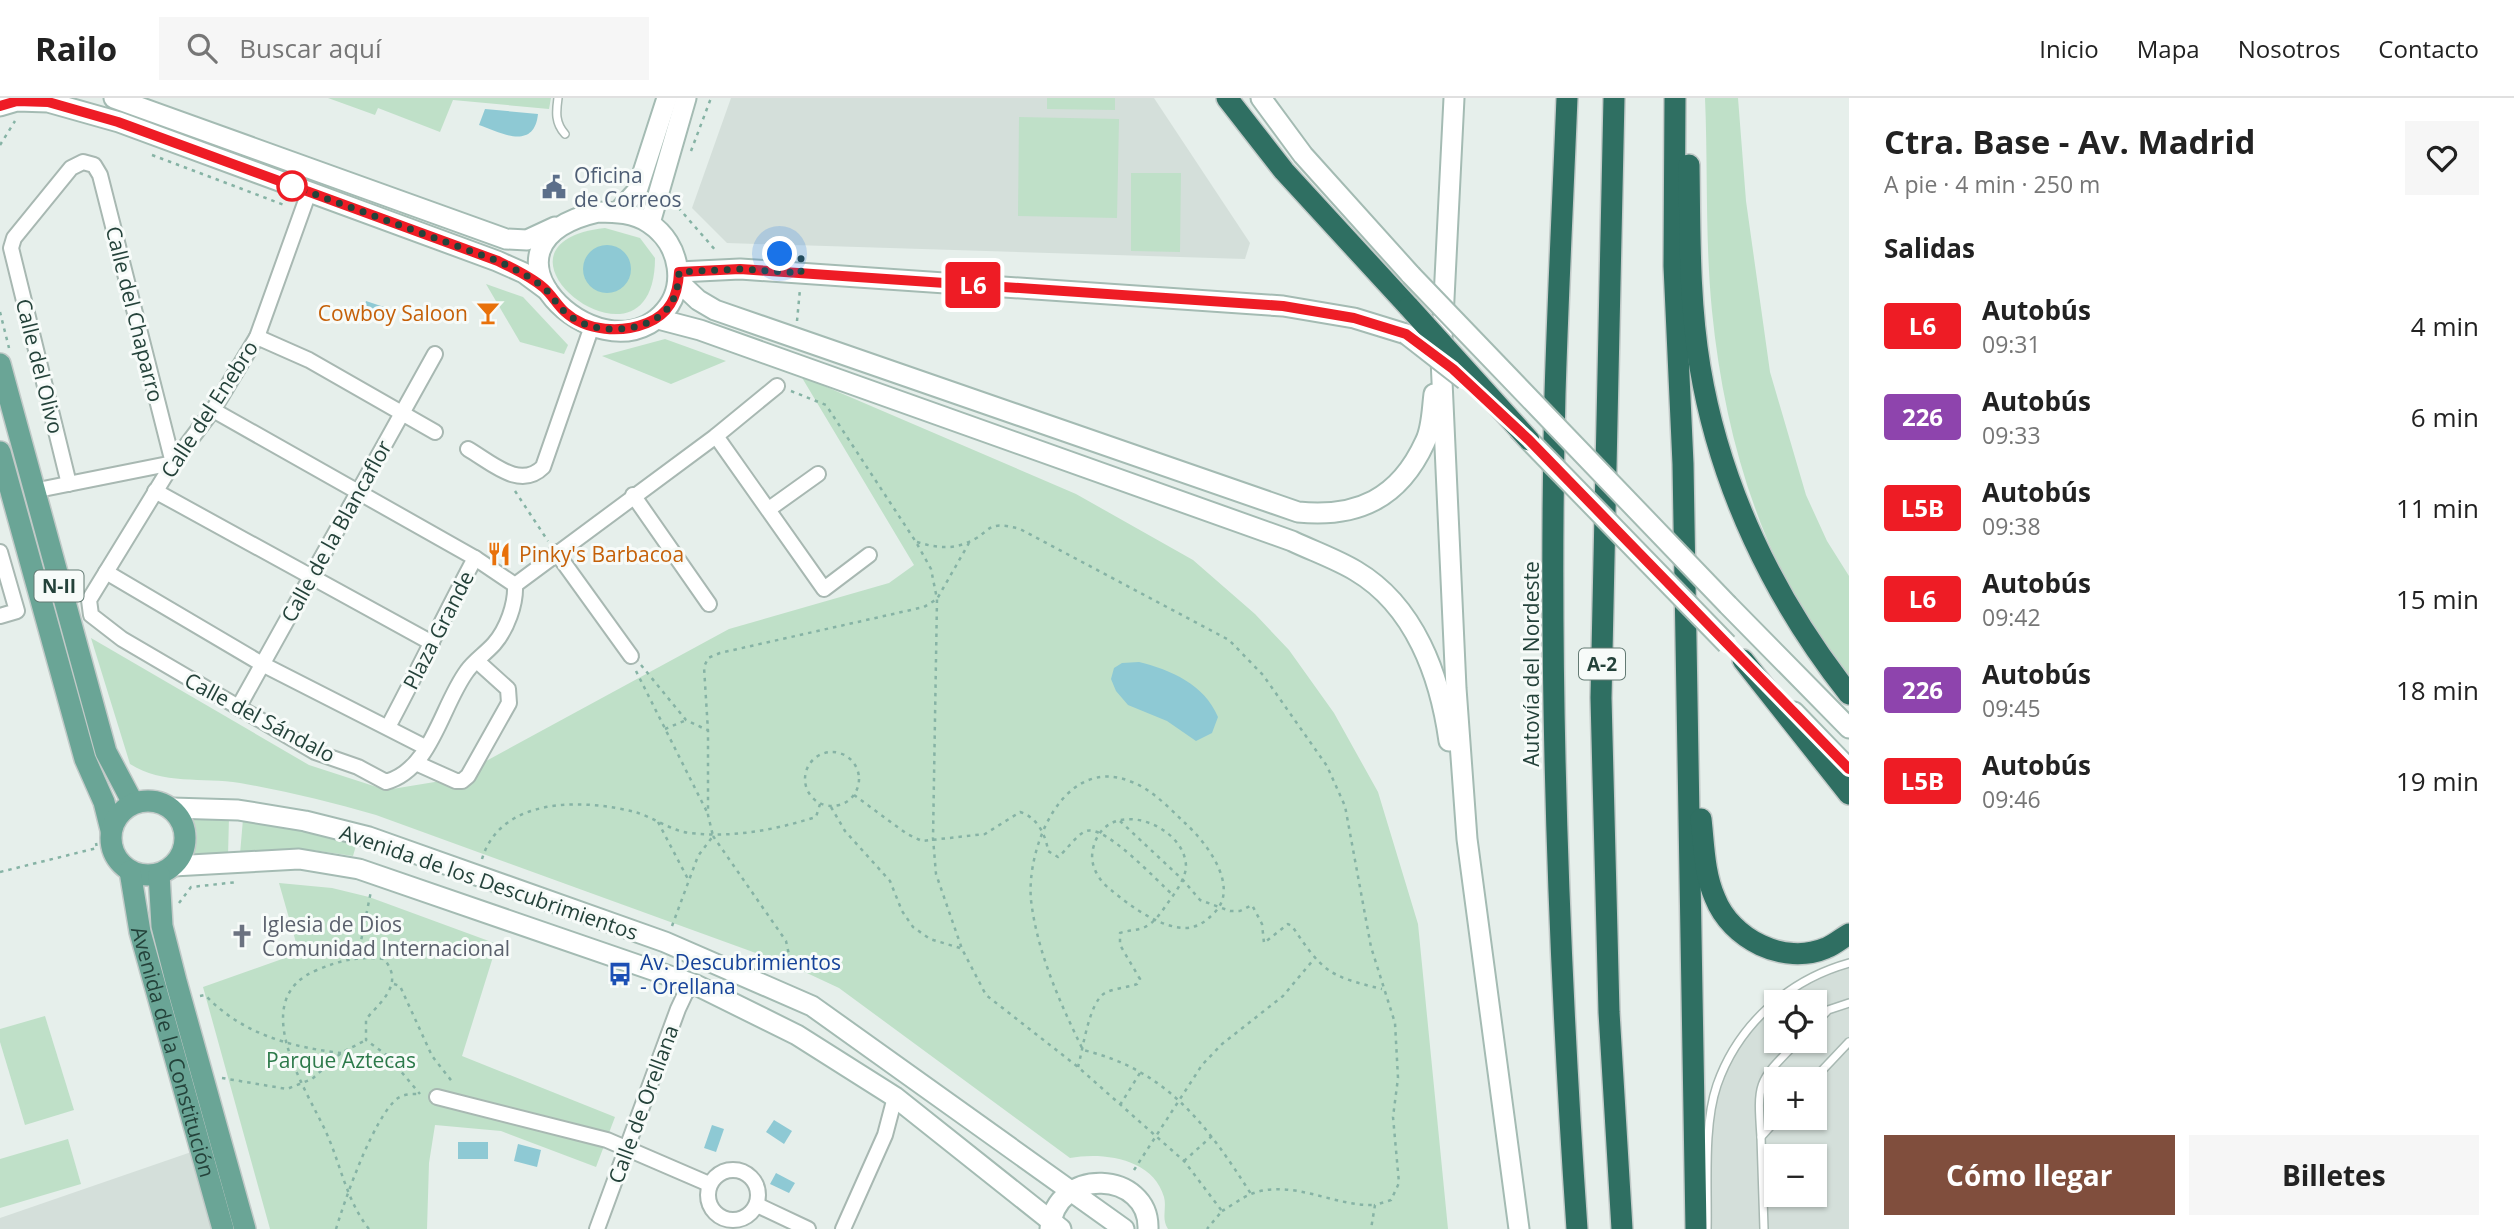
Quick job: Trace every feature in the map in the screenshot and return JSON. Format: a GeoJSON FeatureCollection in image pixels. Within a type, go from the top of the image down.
{"type":"FeatureCollection","features":[{"type":"Feature","properties":{"kind":"highway"},"geometry":{"type":"LineString","coordinates":[[1227,98],[1284,171],[1529,440]]}},
{"type":"Feature","properties":{"kind":"highway","name":"Autovía del Nordeste"},"geometry":{"type":"LineString","coordinates":[[1567,98],[1555,395],[1555,697],[1562,1014],[1577,1229]]}},
{"type":"Feature","properties":{"kind":"highway","name":"A-2"},"geometry":{"type":"LineString","coordinates":[[1614,98],[1601,698],[1609,1012],[1622,1229]]}},
{"type":"Feature","properties":{"kind":"highway"},"geometry":{"type":"LineString","coordinates":[[1675,98],[1674,266],[1683,464],[1696,1229]]}},
{"type":"Feature","properties":{"kind":"highway"},"geometry":{"type":"LineString","coordinates":[[1687,98],[1690,267],[1700,367],[1720,452],[1747,526],[1780,596],[1849,694]]}},
{"type":"Feature","properties":{"kind":"highway"},"geometry":{"type":"LineString","coordinates":[[1744,660],[1849,794]]}},
{"type":"Feature","properties":{"kind":"highway"},"geometry":{"type":"LineString","coordinates":[[1686,695],[1706,871],[1715,900],[1732,925],[1751,940],[1774,951],[1802,954],[1827,948],[1849,934]]}},
{"type":"Feature","properties":{"kind":"main road","name":"N-II"},"geometry":{"type":"LineString","coordinates":[[0,364],[106,752],[133,803]]}},
{"type":"Feature","properties":{"kind":"main road","name":"N-II"},"geometry":{"type":"LineString","coordinates":[[0,452],[3,477],[85,759],[104,802],[103,835],[130,871]]}},
{"type":"Feature","properties":{"kind":"main road"},"geometry":{"type":"LineString","coordinates":[[103,835],[116,817],[133,803],[153,801],[172,808],[184,825],[184,849],[166,870],[143,875],[130,871]]}},
{"type":"Feature","properties":{"kind":"main road","name":"Avenida de la Constitución"},"geometry":{"type":"LineString","coordinates":[[166,870],[162,926],[245,1229]]}},
{"type":"Feature","properties":{"kind":"main road","name":"Avenida de la Constitución"},"geometry":{"type":"LineString","coordinates":[[130,871],[140,932],[222,1229]]}},
{"type":"Feature","properties":{"kind":"street"},"geometry":{"type":"LineString","coordinates":[[0,106],[17,101],[48,102],[118,122],[498,261],[524,273],[547,290],[568,315],[592,326],[613,330],[634,328],[658,318],[673,303],[679,277],[674,254],[664,236],[650,223],[618,212],[598,212],[571,218],[527,240],[506,239],[114,98]]}},
{"type":"Feature","properties":{"kind":"street"},"geometry":{"type":"LineString","coordinates":[[618,212],[637,191],[667,98]]}},
{"type":"Feature","properties":{"kind":"street"},"geometry":{"type":"LineString","coordinates":[[650,223],[686,98]]}},
{"type":"Feature","properties":{"kind":"street"},"geometry":{"type":"LineString","coordinates":[[1261,98],[1303,155],[1411,275],[1849,728]]}},
{"type":"Feature","properties":{"kind":"street"},"geometry":{"type":"LineString","coordinates":[[1454,98],[1441,359],[1456,688],[1466,839],[1517,1229]]}},
{"type":"Feature","properties":{"kind":"street","name":"Calle del Olivo"},"geometry":{"type":"LineString","coordinates":[[69,484],[11,248],[14,238],[71,168],[83,162],[94,166]]}},
{"type":"Feature","properties":{"kind":"street","name":"Calle del Chaparro"},"geometry":{"type":"LineString","coordinates":[[94,166],[100,175],[173,463]]}},
{"type":"Feature","properties":{"kind":"street","name":"Calle del Enebro"},"geometry":{"type":"LineString","coordinates":[[91,615],[89,600],[155,491],[213,410],[257,337],[309,192]]}},
{"type":"Feature","properties":{"kind":"street"},"geometry":{"type":"LineString","coordinates":[[547,290],[539,268],[541,250],[555,227]]}},
{"type":"Feature","properties":{"kind":"street"},"geometry":{"type":"LineString","coordinates":[[679,277],[740,269],[1283,306],[1354,318],[1406,334],[1453,369],[1529,440],[1849,769]]}},
{"type":"Feature","properties":{"kind":"street"},"geometry":{"type":"LineString","coordinates":[[679,277],[698,300],[715,310],[798,341],[1298,512],[1326,515],[1363,508],[1382,496],[1405,474],[1426,441],[1441,359]]}},
{"type":"Feature","properties":{"kind":"street"},"geometry":{"type":"LineString","coordinates":[[658,318],[700,330],[1292,541],[1356,571],[1392,599],[1422,643],[1439,688],[1449,738],[1453,788],[1466,839]]}},
{"type":"Feature","properties":{"kind":"street"},"geometry":{"type":"LineString","coordinates":[[468,449],[517,478],[534,476],[543,467],[592,326]]}},
{"type":"Feature","properties":{"kind":"street"},"geometry":{"type":"LineString","coordinates":[[257,337],[309,360],[435,432]]}},
{"type":"Feature","properties":{"kind":"street","name":"Calle de la Blancaflor"},"geometry":{"type":"LineString","coordinates":[[237,708],[435,354]]}},
{"type":"Feature","properties":{"kind":"street"},"geometry":{"type":"LineString","coordinates":[[515,585],[716,436],[777,386]]}},
{"type":"Feature","properties":{"kind":"street"},"geometry":{"type":"LineString","coordinates":[[213,410],[475,558]]}},
{"type":"Feature","properties":{"kind":"street"},"geometry":{"type":"LineString","coordinates":[[716,436],[824,589],[869,555]]}},
{"type":"Feature","properties":{"kind":"street"},"geometry":{"type":"LineString","coordinates":[[33,491],[173,463]]}},
{"type":"Feature","properties":{"kind":"street"},"geometry":{"type":"LineString","coordinates":[[769,509],[818,474]]}},
{"type":"Feature","properties":{"kind":"street"},"geometry":{"type":"LineString","coordinates":[[155,491],[432,643]]}},
{"type":"Feature","properties":{"kind":"street"},"geometry":{"type":"LineString","coordinates":[[633,495],[709,604]]}},
{"type":"Feature","properties":{"kind":"street"},"geometry":{"type":"LineString","coordinates":[[0,552],[17,611],[0,616]]}},
{"type":"Feature","properties":{"kind":"street"},"geometry":{"type":"LineString","coordinates":[[556,552],[631,656]]}},
{"type":"Feature","properties":{"kind":"street","name":"Plaza Grande"},"geometry":{"type":"LineString","coordinates":[[388,727],[432,643],[438,625],[475,558],[515,585],[516,600],[496,642],[467,671],[425,747]]}},
{"type":"Feature","properties":{"kind":"street"},"geometry":{"type":"LineString","coordinates":[[106,572],[262,664],[425,747]]}},
{"type":"Feature","properties":{"kind":"street","name":"Calle del Sándalo"},"geometry":{"type":"LineString","coordinates":[[91,615],[122,639],[237,708],[315,752],[358,767],[386,782],[401,778],[416,763],[425,747]]}},
{"type":"Feature","properties":{"kind":"street"},"geometry":{"type":"LineString","coordinates":[[416,763],[456,781],[462,781],[468,776],[509,703],[508,690],[477,661]]}},
{"type":"Feature","properties":{"kind":"street","name":"Avenida de los Descubrimientos"},"geometry":{"type":"LineString","coordinates":[[172,808],[238,810],[305,821],[369,837],[698,956],[827,1014],[1124,1229]]}},
{"type":"Feature","properties":{"kind":"street","name":"Avenida de los Descubrimientos"},"geometry":{"type":"LineString","coordinates":[[166,870],[299,859],[359,869],[696,985],[804,1039],[895,1097],[1054,1226]]}},
{"type":"Feature","properties":{"kind":"street","name":"Calle de Orellana"},"geometry":{"type":"LineString","coordinates":[[597,1229],[678,1010],[686,992],[696,985]]}},
{"type":"Feature","properties":{"kind":"street"},"geometry":{"type":"LineString","coordinates":[[437,1097],[626,1146],[709,1184]]}},
{"type":"Feature","properties":{"kind":"street"},"geometry":{"type":"LineString","coordinates":[[843,1229],[885,1135],[895,1097]]}},
{"type":"Feature","properties":{"kind":"street"},"geometry":{"type":"LineString","coordinates":[[743,1170],[757,1185],[757,1205],[742,1219],[723,1219],[709,1206],[709,1184],[721,1171],[743,1170]]}},
{"type":"Feature","properties":{"kind":"street"},"geometry":{"type":"LineString","coordinates":[[1070,1191],[1084,1184],[1108,1183],[1126,1190],[1140,1204],[1148,1229]]}},
{"type":"Feature","properties":{"kind":"street","name":"Avenida de los Descubrimientos"},"geometry":{"type":"LineString","coordinates":[[1054,1226],[1057,1205],[1070,1191]]}},
{"type":"Feature","properties":{"kind":"street"},"geometry":{"type":"LineString","coordinates":[[757,1205],[808,1229]]}},
{"type":"Feature","properties":{"kind":"lane"},"geometry":{"type":"LineString","coordinates":[[558,98],[556,113],[559,127],[565,134]]}},
{"type":"Feature","properties":{"kind":"lane"},"geometry":{"type":"LineString","coordinates":[[1707,1229],[1709,1139],[1716,1087],[1734,1048],[1759,1015],[1795,986],[1849,963]]}},
{"type":"Feature","properties":{"kind":"lane"},"geometry":{"type":"LineString","coordinates":[[1827,1011],[1849,1003]]}},
{"type":"Feature","properties":{"kind":"lane"},"geometry":{"type":"LineString","coordinates":[[1825,1067],[1849,1042]]}},
{"type":"Feature","properties":{"kind":"lane"},"geometry":{"type":"LineString","coordinates":[[1764,1229],[1758,1098],[1761,1082],[1787,1053]]}},
{"type":"Feature","properties":{"kind":"lane"},"geometry":{"type":"LineString","coordinates":[[1761,1137],[1767,1130]]}},
{"type":"Feature","properties":{"kind":"path"},"geometry":{"type":"LineString","coordinates":[[689,157],[711,98]]}},
{"type":"Feature","properties":{"kind":"path"},"geometry":{"type":"LineString","coordinates":[[0,145],[15,121],[23,116]]}},
{"type":"Feature","properties":{"kind":"path"},"geometry":{"type":"LineString","coordinates":[[150,154],[291,207]]}},
{"type":"Feature","properties":{"kind":"path"},"geometry":{"type":"LineString","coordinates":[[676,193],[676,205],[717,252],[729,252]]}},
{"type":"Feature","properties":{"kind":"path"},"geometry":{"type":"LineString","coordinates":[[797,326],[801,273]]}},
{"type":"Feature","properties":{"kind":"path"},"geometry":{"type":"LineString","coordinates":[[777,386],[826,405],[931,569],[937,599],[933,838],[936,874],[962,949],[986,995],[1078,1067],[1184,1161],[1222,1211]]}},
{"type":"Feature","properties":{"kind":"path"},"geometry":{"type":"LineString","coordinates":[[517,478],[515,491],[556,552]]}},
{"type":"Feature","properties":{"kind":"path"},"geometry":{"type":"LineString","coordinates":[[708,815],[708,731],[704,667],[708,658],[720,653],[924,607],[937,599],[969,543],[986,528],[1001,524],[1020,530],[1229,640],[1263,675],[1327,766],[1345,806],[1382,989],[1395,1023],[1398,1077],[1393,1117],[1399,1183],[1391,1200],[1375,1205],[1361,1206],[1303,1191],[1276,1190],[1251,1194],[1222,1211],[1206,1229]]}},
{"type":"Feature","properties":{"kind":"path"},"geometry":{"type":"LineString","coordinates":[[916,542],[933,547],[969,543]]}},
{"type":"Feature","properties":{"kind":"path"},"geometry":{"type":"LineString","coordinates":[[631,656],[649,672],[686,720],[708,731]]}},
{"type":"Feature","properties":{"kind":"path"},"geometry":{"type":"LineString","coordinates":[[631,656],[708,815],[713,836],[786,941],[793,973]]}},
{"type":"Feature","properties":{"kind":"path"},"geometry":{"type":"LineString","coordinates":[[665,729],[686,720]]}},
{"type":"Feature","properties":{"kind":"path"},"geometry":{"type":"LineString","coordinates":[[826,751],[841,752],[852,760],[859,771],[855,795],[844,804],[831,807],[820,804],[810,795],[804,782],[806,768],[814,757],[826,751]]}},
{"type":"Feature","properties":{"kind":"path"},"geometry":{"type":"LineString","coordinates":[[1078,1067],[1083,1050],[1097,999],[1113,990],[1138,984],[1140,979],[1120,945],[1120,933],[1146,927],[1156,919],[1183,880],[1185,858],[1168,835],[1152,823],[1135,818],[1119,820],[1108,824],[1100,833],[1092,857],[1096,873],[1127,903],[1156,919],[1183,928],[1196,927],[1221,907],[1226,889],[1210,854],[1191,829],[1150,792],[1132,781],[1116,777],[1086,782],[1070,792],[1055,807],[1042,830],[1031,867],[1031,900],[1054,987],[1083,1050]]}},
{"type":"Feature","properties":{"kind":"path"},"geometry":{"type":"LineString","coordinates":[[855,795],[907,834],[922,841],[985,834],[1020,812],[1027,814],[1042,830],[1048,851],[1058,857],[1082,833],[1088,830],[1100,833],[1173,895]]}},
{"type":"Feature","properties":{"kind":"path"},"geometry":{"type":"LineString","coordinates":[[482,860],[495,837],[511,819],[528,809],[561,805],[635,812],[685,833],[713,836],[742,835],[816,817],[820,804]]}},
{"type":"Feature","properties":{"kind":"path"},"geometry":{"type":"LineString","coordinates":[[831,807],[845,831],[890,881],[902,911],[913,927],[930,939],[962,949]]}},
{"type":"Feature","properties":{"kind":"path"},"geometry":{"type":"LineString","coordinates":[[1119,820],[1183,880],[1200,900],[1240,911],[1252,905],[1262,925],[1264,943],[1288,925],[1292,926],[1314,959],[1329,973],[1382,989]]}},
{"type":"Feature","properties":{"kind":"path"},"geometry":{"type":"LineString","coordinates":[[658,822],[689,881]]}},
{"type":"Feature","properties":{"kind":"path"},"geometry":{"type":"LineString","coordinates":[[0,872],[97,848],[103,835]]}},
{"type":"Feature","properties":{"kind":"path"},"geometry":{"type":"LineString","coordinates":[[671,927],[698,856],[713,836]]}},
{"type":"Feature","properties":{"kind":"path"},"geometry":{"type":"LineString","coordinates":[[176,906],[191,887],[247,881]]}},
{"type":"Feature","properties":{"kind":"path"},"geometry":{"type":"LineString","coordinates":[[358,956],[370,891]]}},
{"type":"Feature","properties":{"kind":"path"},"geometry":{"type":"LineString","coordinates":[[366,1040],[366,1019],[386,998],[394,984],[391,968],[384,959],[358,956],[312,972],[296,982],[286,994],[282,1008],[300,1084],[325,1131],[347,1193],[369,1229]]}},
{"type":"Feature","properties":{"kind":"path"},"geometry":{"type":"LineString","coordinates":[[1134,1170],[1179,1098],[1222,1044],[1283,996],[1314,959]]}},
{"type":"Feature","properties":{"kind":"path"},"geometry":{"type":"LineString","coordinates":[[394,984],[400,986],[414,1022],[432,1056],[454,1083],[462,1103]]}},
{"type":"Feature","properties":{"kind":"path"},"geometry":{"type":"LineString","coordinates":[[200,996],[205,995],[223,1014],[251,1032],[341,1053]]}},
{"type":"Feature","properties":{"kind":"path"},"geometry":{"type":"LineString","coordinates":[[221,1078],[287,1089],[312,1079],[341,1053],[366,1040]]}},
{"type":"Feature","properties":{"kind":"path"},"geometry":{"type":"LineString","coordinates":[[366,1040],[398,1066],[420,1094]]}},
{"type":"Feature","properties":{"kind":"path"},"geometry":{"type":"LineString","coordinates":[[1083,1050],[1105,1055],[1179,1098],[1213,1135],[1251,1194]]}},
{"type":"Feature","properties":{"kind":"path"},"geometry":{"type":"LineString","coordinates":[[1120,1105],[1140,1073]]}},
{"type":"Feature","properties":{"kind":"path"},"geometry":{"type":"LineString","coordinates":[[336,1229],[347,1193],[387,1108],[401,1096],[420,1094],[437,1097]]}},
{"type":"Feature","properties":{"kind":"path"},"geometry":{"type":"LineString","coordinates":[[1184,1161],[1213,1135]]}},
{"type":"Feature","properties":{"kind":"path"},"geometry":{"type":"LineString","coordinates":[[1371,1229],[1375,1205]]}},
{"type":"Feature","properties":{"kind":"shaded area"},"geometry":{"type":"Polygon","coordinates":[[[731,98],[1154,98],[1250,243],[1245,259],[727,243],[692,208],[731,98]]]}},
{"type":"Feature","properties":{"kind":"shaded area"},"geometry":{"type":"Polygon","coordinates":[[[1849,963],[1849,1229],[1707,1229],[1709,1139],[1716,1087],[1734,1048],[1764,1011],[1764,1053],[1827,1053],[1827,990],[1790,990],[1849,963]]]}},
{"type":"Feature","properties":{"kind":"shaded area"},"geometry":{"type":"Polygon","coordinates":[[[200,1149],[223,1229],[0,1229],[0,1218],[200,1149]]]}},
{"type":"Feature","properties":{"kind":"green space"},"geometry":{"type":"Polygon","coordinates":[[[328,98],[551,98],[549,109],[453,100],[440,132],[378,108],[375,115],[328,98]]]}},
{"type":"Feature","properties":{"kind":"green space"},"geometry":{"type":"Polygon","coordinates":[[[1047,98],[1115,98],[1115,110],[1047,109],[1047,98]]]}},
{"type":"Feature","properties":{"kind":"green space"},"geometry":{"type":"Polygon","coordinates":[[[1705,98],[1738,98],[1746,201],[1770,372],[1806,495],[1827,541],[1849,576],[1849,679],[1794,595],[1772,551],[1754,505],[1727,409],[1718,360],[1708,258],[1705,98]]]}},
{"type":"Feature","properties":{"kind":"green space"},"geometry":{"type":"Polygon","coordinates":[[[1019,117],[1119,119],[1117,218],[1018,216],[1019,117]]]}},
{"type":"Feature","properties":{"kind":"green space"},"geometry":{"type":"Polygon","coordinates":[[[1131,173],[1181,173],[1180,252],[1131,251],[1131,173]]]}},
{"type":"Feature","properties":{"kind":"green space"},"geometry":{"type":"Polygon","coordinates":[[[605,228],[640,238],[655,258],[647,296],[627,313],[602,312],[577,300],[558,280],[553,258],[566,239],[605,228]]]}},
{"type":"Feature","properties":{"kind":"green space"},"geometry":{"type":"Polygon","coordinates":[[[486,284],[523,297],[568,345],[564,354],[520,342],[486,284]]]}},
{"type":"Feature","properties":{"kind":"green space"},"geometry":{"type":"Polygon","coordinates":[[[665,339],[726,361],[671,384],[602,356],[665,339]]]}},
{"type":"Feature","properties":{"kind":"green space"},"geometry":{"type":"Polygon","coordinates":[[[801,376],[1076,494],[1193,560],[1255,614],[1289,650],[1334,713],[1378,792],[1418,924],[1448,1229],[1168,1229],[1164,1197],[1158,1184],[1138,1166],[1111,1157],[1070,1158],[839,988],[794,967],[376,815],[240,783],[169,778],[142,771],[130,764],[91,638],[309,765],[386,790],[453,779],[729,629],[889,583],[914,565],[801,376]]]}},
{"type":"Feature","properties":{"kind":"green space"},"geometry":{"type":"Polygon","coordinates":[[[192,815],[229,817],[228,856],[193,858],[197,834],[192,815]]]}},
{"type":"Feature","properties":{"kind":"green space"},"geometry":{"type":"Polygon","coordinates":[[[243,819],[275,822],[357,842],[353,856],[312,850],[240,854],[243,819]]]}},
{"type":"Feature","properties":{"kind":"green space","name":"Parque Aztecas"},"geometry":{"type":"Polygon","coordinates":[[[279,883],[332,888],[369,897],[497,944],[462,1056],[615,1117],[596,1167],[501,1131],[435,1125],[429,1163],[427,1229],[270,1229],[203,987],[299,953],[279,883]]]}},
{"type":"Feature","properties":{"kind":"green space"},"geometry":{"type":"Polygon","coordinates":[[[45,1016],[74,1110],[25,1125],[0,1042],[0,1029],[45,1016]]]}},
{"type":"Feature","properties":{"kind":"green space"},"geometry":{"type":"Polygon","coordinates":[[[68,1139],[81,1184],[0,1208],[0,1159],[68,1139]]]}},
{"type":"Feature","properties":{"kind":"water"},"geometry":{"type":"Polygon","coordinates":[[[485,109],[538,114],[530,132],[515,136],[479,125],[485,109]]]}},
{"type":"Feature","properties":{"kind":"water"},"geometry":{"type":"Polygon","coordinates":[[[607,245],[624,252],[631,269],[624,286],[607,293],[590,286],[583,269],[590,252],[607,245]]]}},
{"type":"Feature","properties":{"kind":"water"},"geometry":{"type":"Polygon","coordinates":[[[366,301],[384,307],[381,315],[367,321],[360,319],[366,301]]]}},
{"type":"Feature","properties":{"kind":"water"},"geometry":{"type":"Polygon","coordinates":[[[1139,662],[1163,669],[1195,687],[1212,705],[1218,717],[1212,733],[1196,741],[1167,721],[1128,705],[1116,691],[1111,679],[1114,668],[1122,663],[1139,662]]]}},
{"type":"Feature","properties":{"kind":"water"},"geometry":{"type":"Polygon","coordinates":[[[774,1120],[792,1131],[784,1144],[766,1132],[774,1120]]]}},
{"type":"Feature","properties":{"kind":"water"},"geometry":{"type":"Polygon","coordinates":[[[712,1125],[724,1129],[716,1152],[704,1148],[712,1125]]]}},
{"type":"Feature","properties":{"kind":"water"},"geometry":{"type":"Polygon","coordinates":[[[458,1142],[488,1142],[488,1159],[458,1159],[458,1142]]]}},
{"type":"Feature","properties":{"kind":"water"},"geometry":{"type":"Polygon","coordinates":[[[518,1144],[541,1150],[537,1167],[514,1161],[518,1144]]]}},
{"type":"Feature","properties":{"kind":"water"},"geometry":{"type":"Polygon","coordinates":[[[776,1173],[795,1183],[789,1193],[770,1184],[776,1173]]]}},
{"type":"Feature","properties":{"kind":"bus line","name":"L6"},"geometry":{"type":"LineString","coordinates":[[0,106],[17,101],[48,102],[118,122],[498,261],[524,273],[547,290],[568,315],[592,326],[613,330],[634,328],[658,318],[673,303],[679,272],[740,269],[1283,306],[1354,318],[1406,334],[1453,369],[1529,440],[1849,769]]}},
{"type":"Feature","properties":{"kind":"place","name":"Oficina de Correos"},"geometry":{"type":"Point","coordinates":[554,187]}},
{"type":"Feature","properties":{"kind":"place","name":"Cowboy Saloon"},"geometry":{"type":"Point","coordinates":[488,313]}},
{"type":"Feature","properties":{"kind":"place","name":"Pinky's Barbacoa"},"geometry":{"type":"Point","coordinates":[499,554]}},
{"type":"Feature","properties":{"kind":"place","name":"Iglesia de Dios Comunidad Internacional"},"geometry":{"type":"Point","coordinates":[242,936]}},
{"type":"Feature","properties":{"kind":"place","name":"Av. Descubrimientos - Orellana"},"geometry":{"type":"Point","coordinates":[620,974]}},
{"type":"Feature","properties":{"kind":"route"},"geometry":{"type":"LineString","coordinates":[[292,186],[498,261],[524,273],[547,290],[568,315],[592,326],[613,330],[634,328],[658,318],[673,303],[679,272],[740,269],[801,273],[801,255],[780,254]]}}]}
